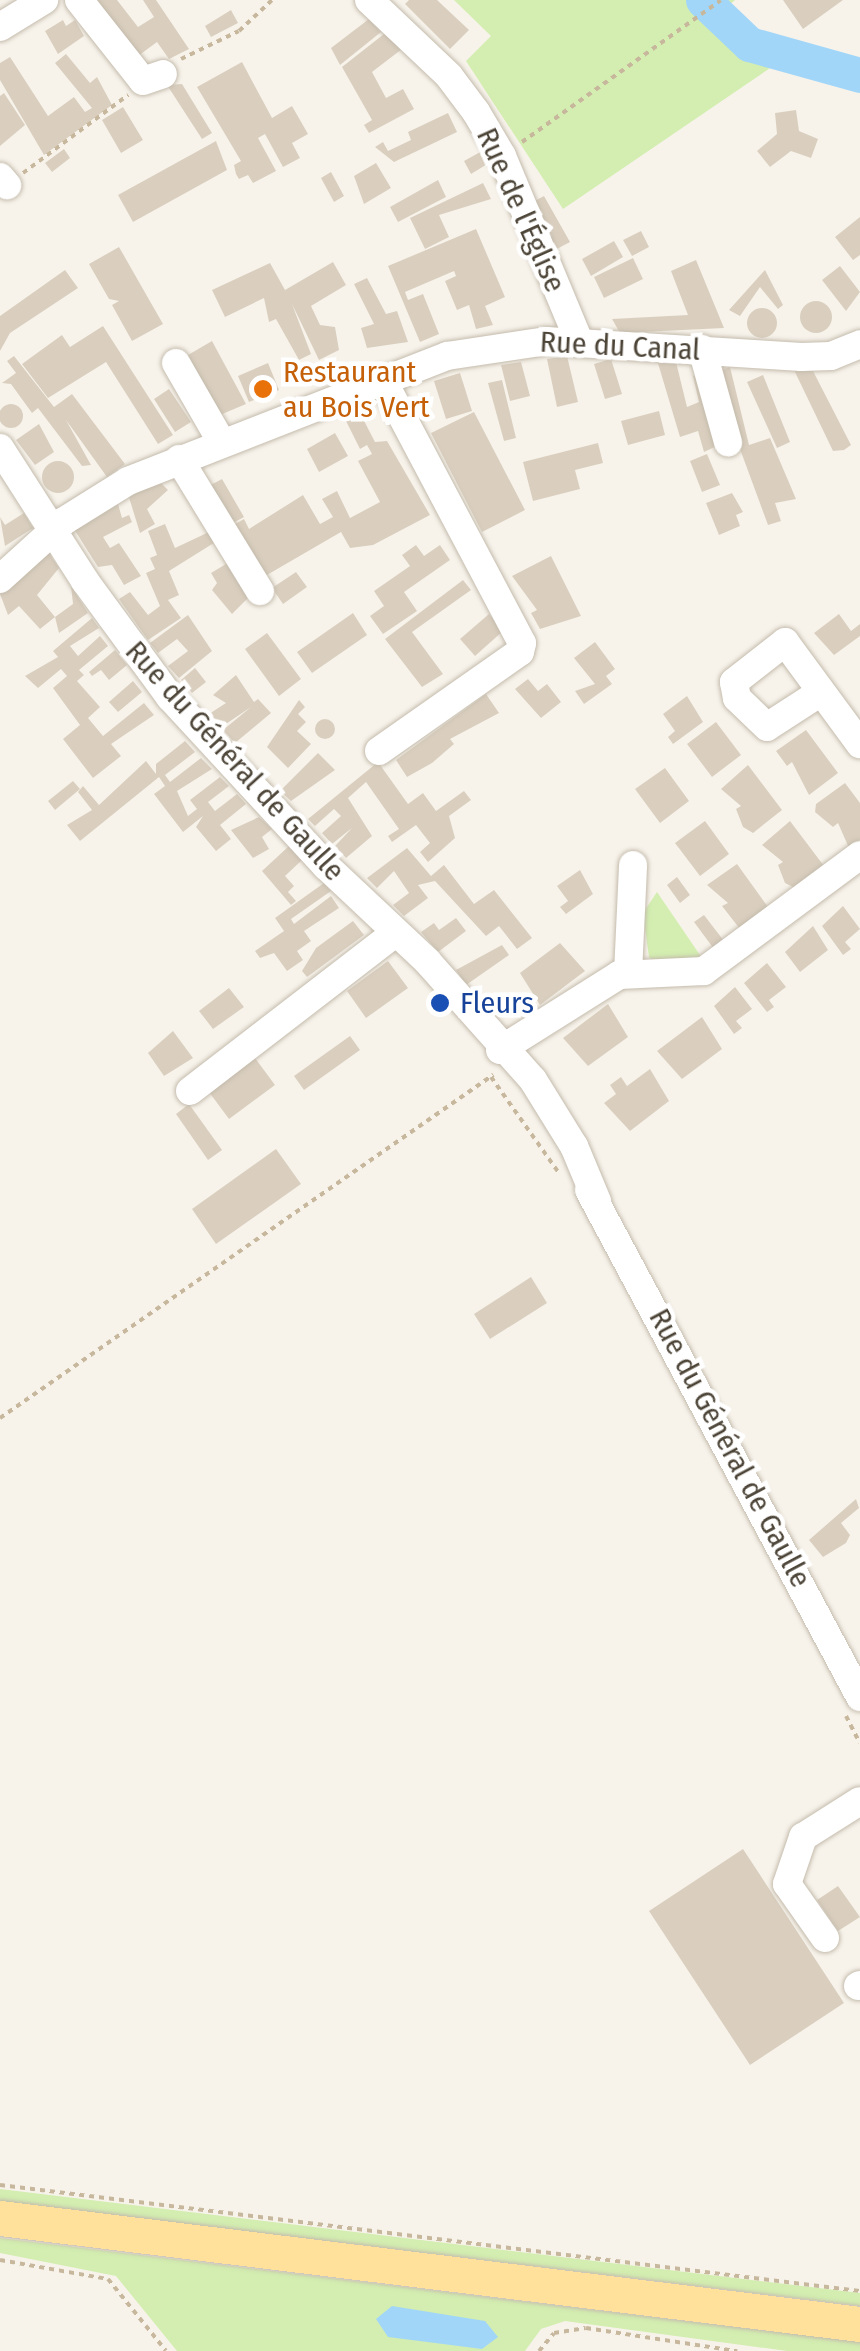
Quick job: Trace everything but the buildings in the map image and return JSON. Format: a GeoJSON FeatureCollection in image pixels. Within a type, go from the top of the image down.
{"type":"FeatureCollection","features":[{"type":"Feature","properties":{"kind":"main road"},"geometry":{"type":"LineString","coordinates":[[0,2218],[860,2324]]}},
{"type":"Feature","properties":{"kind":"street"},"geometry":{"type":"LineString","coordinates":[[0,27],[44,0]]}},
{"type":"Feature","properties":{"kind":"street"},"geometry":{"type":"LineString","coordinates":[[79,0],[153,77]]}},
{"type":"Feature","properties":{"kind":"street","name":"Rue de l'Église"},"geometry":{"type":"LineString","coordinates":[[369,0],[456,84],[502,156],[579,342]]}},
{"type":"Feature","properties":{"kind":"street","name":"Rue du Canal"},"geometry":{"type":"LineString","coordinates":[[0,579],[52,532],[101,496],[179,459],[382,379],[499,345],[579,342],[818,357],[860,344]]}},
{"type":"Feature","properties":{"kind":"street"},"geometry":{"type":"LineString","coordinates":[[702,349],[728,442]]}},
{"type":"Feature","properties":{"kind":"street"},"geometry":{"type":"LineString","coordinates":[[176,363],[222,442]]}},
{"type":"Feature","properties":{"kind":"street"},"geometry":{"type":"LineString","coordinates":[[378,751],[520,652],[522,643],[382,379]]}},
{"type":"Feature","properties":{"kind":"street","name":"Rue du Général de Gaulle"},"geometry":{"type":"LineString","coordinates":[[0,448],[52,532],[170,698],[394,934],[427,960],[503,1058],[543,1094],[860,1697]]}},
{"type":"Feature","properties":{"kind":"street"},"geometry":{"type":"LineString","coordinates":[[179,459],[260,591]]}},
{"type":"Feature","properties":{"kind":"street"},"geometry":{"type":"LineString","coordinates":[[820,692],[774,726],[758,724],[737,698],[737,677],[785,642],[860,744]]}},
{"type":"Feature","properties":{"kind":"street"},"geometry":{"type":"LineString","coordinates":[[503,1058],[628,973],[704,971],[860,855]]}},
{"type":"Feature","properties":{"kind":"street"},"geometry":{"type":"LineString","coordinates":[[628,973],[633,866]]}},
{"type":"Feature","properties":{"kind":"street"},"geometry":{"type":"LineString","coordinates":[[190,1091],[394,934]]}},
{"type":"Feature","properties":{"kind":"street"},"geometry":{"type":"LineString","coordinates":[[824,1938],[787,1884],[802,1837],[860,1802]]}},
{"type":"Feature","properties":{"kind":"path"},"geometry":{"type":"LineString","coordinates":[[3,181],[153,77],[239,31],[272,0]]}},
{"type":"Feature","properties":{"kind":"path"},"geometry":{"type":"LineString","coordinates":[[502,156],[719,1]]}},
{"type":"Feature","properties":{"kind":"path"},"geometry":{"type":"LineString","coordinates":[[0,1418],[503,1058]]}},
{"type":"Feature","properties":{"kind":"path"},"geometry":{"type":"LineString","coordinates":[[0,2185],[860,2291]]}},
{"type":"Feature","properties":{"kind":"path"},"geometry":{"type":"LineString","coordinates":[[0,2260],[108,2279],[166,2351]]}},
{"type":"Feature","properties":{"kind":"path"},"geometry":{"type":"LineString","coordinates":[[540,2351],[554,2334],[586,2328],[737,2351]]}},
{"type":"Feature","properties":{"kind":"green space"},"geometry":{"type":"Polygon","coordinates":[[[454,0],[735,0],[728,6],[773,66],[563,209],[466,61],[491,36],[454,0]]]}},
{"type":"Feature","properties":{"kind":"green space"},"geometry":{"type":"Polygon","coordinates":[[[657,892],[702,958],[655,962],[649,957],[643,913],[657,892]]]}},
{"type":"Feature","properties":{"kind":"green space"},"geometry":{"type":"Polygon","coordinates":[[[0,2189],[860,2293],[860,2306],[0,2201],[0,2189]]]}},
{"type":"Feature","properties":{"kind":"green space"},"geometry":{"type":"Polygon","coordinates":[[[0,2238],[860,2342],[860,2351],[787,2351],[565,2321],[541,2329],[525,2351],[177,2351],[116,2276],[0,2253],[0,2238]]]}},
{"type":"Feature","properties":{"kind":"water"},"geometry":{"type":"Polygon","coordinates":[[[392,2306],[485,2321],[498,2337],[482,2349],[388,2337],[376,2319],[392,2306]]]}},
{"type":"Feature","properties":{"kind":"waterway"},"geometry":{"type":"LineString","coordinates":[[703,0],[749,44],[860,75]]}},
{"type":"Feature","properties":{"kind":"place","name":"Restaurant au Bois Vert"},"geometry":{"type":"Point","coordinates":[263,389]}},
{"type":"Feature","properties":{"kind":"place","name":"Fleurs"},"geometry":{"type":"Point","coordinates":[440,1003]}}]}
